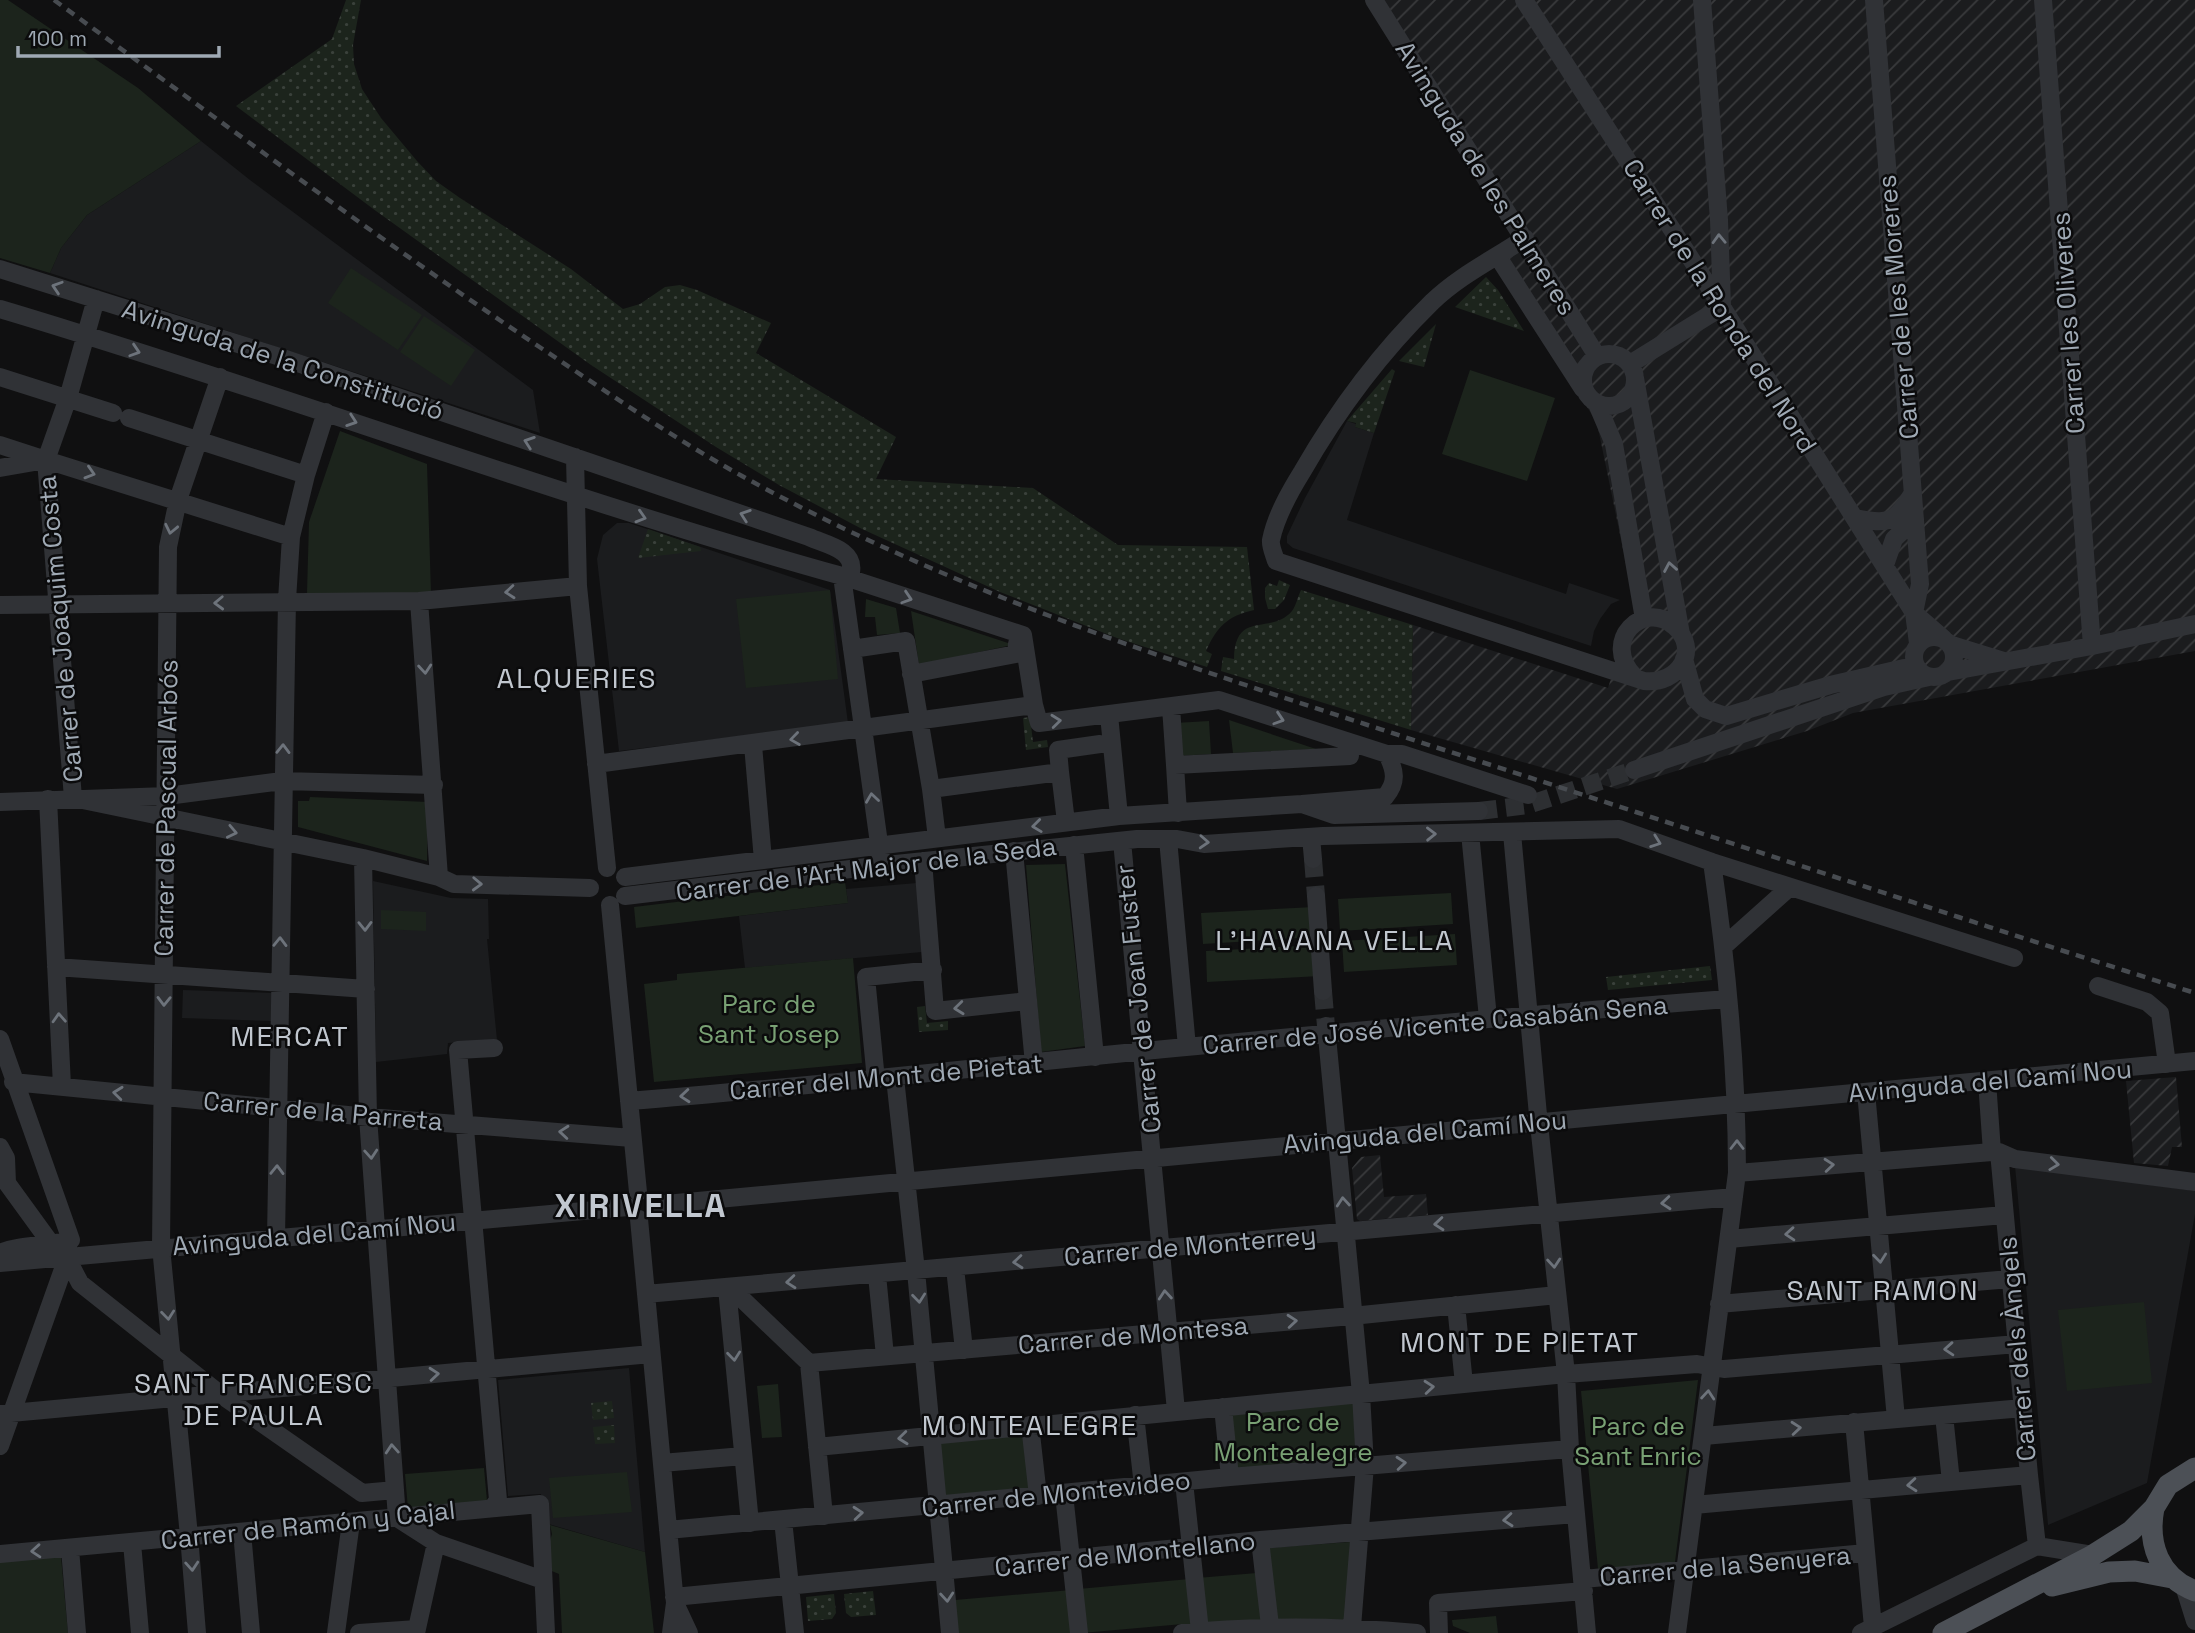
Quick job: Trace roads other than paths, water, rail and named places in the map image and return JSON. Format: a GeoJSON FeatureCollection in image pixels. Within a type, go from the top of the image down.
{"type":"FeatureCollection","features":[{"type":"Feature","properties":{"kind":"main road"},"geometry":{"type":"LineString","coordinates":[[1943,1633],[2093,1555],[2131,1531],[2154,1508],[2168,1485],[2194,1466]]}},
{"type":"Feature","properties":{"kind":"main road"},"geometry":{"type":"LineString","coordinates":[[2154,1508],[2150,1527],[2152,1546],[2160,1563],[2184,1585]]}},
{"type":"Feature","properties":{"kind":"main road"},"geometry":{"type":"LineString","coordinates":[[2010,1600],[2109,1572],[2135,1571],[2184,1585]]}},
{"type":"Feature","properties":{"kind":"street","name":"Avinguda de les Palmeres"},"geometry":{"type":"LineString","coordinates":[[1374,0],[1597,356]]}},
{"type":"Feature","properties":{"kind":"street","name":"Carrer de la Ronda del Nord"},"geometry":{"type":"LineString","coordinates":[[1524,0],[1722,307],[1914,613],[1947,641]]}},
{"type":"Feature","properties":{"kind":"street"},"geometry":{"type":"LineString","coordinates":[[1632,371],[1722,307],[1718,206],[1702,0]]}},
{"type":"Feature","properties":{"kind":"street","name":"Carrer de les Moreres"},"geometry":{"type":"LineString","coordinates":[[1874,0],[1920,584],[1914,613]]}},
{"type":"Feature","properties":{"kind":"street","name":"Carrer les Oliveres"},"geometry":{"type":"LineString","coordinates":[[2043,0],[2092,646]]}},
{"type":"Feature","properties":{"kind":"street"},"geometry":{"type":"LineString","coordinates":[[1525,238],[1498,257],[1478,266],[1434,300],[1401,336],[1326,431],[1285,500],[1270,542],[1276,561],[1644,681],[1666,680],[1676,674],[1686,648],[1681,634],[1632,371],[1614,354],[1597,356],[1585,367],[1582,376],[1591,398],[1611,407],[1620,405],[1630,396],[1632,371]]}},
{"type":"Feature","properties":{"kind":"street","name":"Avinguda de les Palmeres"},"geometry":{"type":"LineString","coordinates":[[1498,257],[1591,398],[1614,444],[1644,620]]}},
{"type":"Feature","properties":{"kind":"street","name":"Avinguda de la Constitució"},"geometry":{"type":"LineString","coordinates":[[0,269],[232,341],[809,537],[847,554],[851,572],[842,576]]}},
{"type":"Feature","properties":{"kind":"street","name":"Carrer de Joaquim Costa"},"geometry":{"type":"LineString","coordinates":[[73,798],[46,460],[68,398],[96,299]]}},
{"type":"Feature","properties":{"kind":"street","name":"Avinguda de la Constitució"},"geometry":{"type":"LineString","coordinates":[[0,309],[220,377],[568,495],[842,576],[1023,635],[1034,705]]}},
{"type":"Feature","properties":{"kind":"street"},"geometry":{"type":"LineString","coordinates":[[0,377],[306,475]]}},
{"type":"Feature","properties":{"kind":"street","name":"Carrer de Pascual Arbós"},"geometry":{"type":"LineString","coordinates":[[197,1633],[161,1247],[168,547],[178,500],[220,377]]}},
{"type":"Feature","properties":{"kind":"street"},"geometry":{"type":"LineString","coordinates":[[276,1238],[287,600],[291,537],[306,475],[326,412]]}},
{"type":"Feature","properties":{"kind":"street"},"geometry":{"type":"LineString","coordinates":[[0,445],[291,537]]}},
{"type":"Feature","properties":{"kind":"street"},"geometry":{"type":"LineString","coordinates":[[570,455],[568,502],[577,559],[607,868]]}},
{"type":"Feature","properties":{"kind":"street"},"geometry":{"type":"LineString","coordinates":[[0,468],[46,460]]}},
{"type":"Feature","properties":{"kind":"street"},"geometry":{"type":"LineString","coordinates":[[1855,518],[1881,524],[1900,514],[1913,493]]}},
{"type":"Feature","properties":{"kind":"street"},"geometry":{"type":"LineString","coordinates":[[577,559],[584,527],[591,513],[600,504]]}},
{"type":"Feature","properties":{"kind":"street"},"geometry":{"type":"LineString","coordinates":[[1885,565],[1894,540],[1915,519]]}},
{"type":"Feature","properties":{"kind":"street"},"geometry":{"type":"LineString","coordinates":[[804,566],[809,537]]}},
{"type":"Feature","properties":{"kind":"street"},"geometry":{"type":"LineString","coordinates":[[842,576],[882,865]]}},
{"type":"Feature","properties":{"kind":"street"},"geometry":{"type":"LineString","coordinates":[[0,605],[169,605],[287,600],[419,601],[578,586]]}},
{"type":"Feature","properties":{"kind":"street"},"geometry":{"type":"LineString","coordinates":[[419,601],[439,877]]}},
{"type":"Feature","properties":{"kind":"street","name":"Carrer de la Ronda del Nord"},"geometry":{"type":"LineString","coordinates":[[1912,656],[1914,613]]}},
{"type":"Feature","properties":{"kind":"street"},"geometry":{"type":"LineString","coordinates":[[1634,676],[1626,668],[1622,658],[1621,647],[1629,628],[1644,620],[1664,620],[1674,625],[1681,634]]}},
{"type":"Feature","properties":{"kind":"street"},"geometry":{"type":"LineString","coordinates":[[1634,770],[1884,687],[2195,624]]}},
{"type":"Feature","properties":{"kind":"street"},"geometry":{"type":"LineString","coordinates":[[1884,687],[1930,637],[2007,662]]}},
{"type":"Feature","properties":{"kind":"street"},"geometry":{"type":"LineString","coordinates":[[852,649],[906,641],[937,838]]}},
{"type":"Feature","properties":{"kind":"street"},"geometry":{"type":"LineString","coordinates":[[1947,641],[1954,659],[1948,672]]}},
{"type":"Feature","properties":{"kind":"street"},"geometry":{"type":"LineString","coordinates":[[911,674],[1016,654],[1017,644]]}},
{"type":"Feature","properties":{"kind":"street"},"geometry":{"type":"LineString","coordinates":[[1684,659],[1696,699],[1705,709],[1726,716],[1830,685],[1912,656]]}},
{"type":"Feature","properties":{"kind":"street"},"geometry":{"type":"LineString","coordinates":[[1912,656],[1917,669],[1929,677]]}},
{"type":"Feature","properties":{"kind":"street"},"geometry":{"type":"LineString","coordinates":[[596,764],[753,745],[1034,705],[1039,723],[1219,700],[1387,754],[1402,754],[1528,795]]}},
{"type":"Feature","properties":{"kind":"street"},"geometry":{"type":"LineString","coordinates":[[1171,707],[1178,813]]}},
{"type":"Feature","properties":{"kind":"street"},"geometry":{"type":"LineString","coordinates":[[1109,715],[1122,841]]}},
{"type":"Feature","properties":{"kind":"street"},"geometry":{"type":"LineString","coordinates":[[1066,822],[1058,750],[1100,744]]}},
{"type":"Feature","properties":{"kind":"street"},"geometry":{"type":"LineString","coordinates":[[753,745],[763,860]]}},
{"type":"Feature","properties":{"kind":"street","name":"Carrer de l'Art Major de la Seda"},"geometry":{"type":"LineString","coordinates":[[625,877],[1120,816],[1385,797],[1392,789],[1395,779],[1395,768],[1387,754]]}},
{"type":"Feature","properties":{"kind":"street"},"geometry":{"type":"LineString","coordinates":[[1175,765],[1350,756]]}},
{"type":"Feature","properties":{"kind":"street"},"geometry":{"type":"LineString","coordinates":[[931,789],[1060,772]]}},
{"type":"Feature","properties":{"kind":"street"},"geometry":{"type":"LineString","coordinates":[[0,802],[167,796],[282,781],[434,785]]}},
{"type":"Feature","properties":{"kind":"street"},"geometry":{"type":"LineString","coordinates":[[73,798],[363,858],[439,877],[454,884],[590,888]]}},
{"type":"Feature","properties":{"kind":"street"},"geometry":{"type":"LineString","coordinates":[[48,799],[62,1086]]}},
{"type":"Feature","properties":{"kind":"street","name":"Carrer de l'Art Major de la Seda"},"geometry":{"type":"LineString","coordinates":[[1302,804],[1334,815],[1479,811]]}},
{"type":"Feature","properties":{"kind":"street"},"geometry":{"type":"LineString","coordinates":[[1120,816],[1122,841]]}},
{"type":"Feature","properties":{"kind":"street","name":"Carrer de l'Art Major de la Seda"},"geometry":{"type":"LineString","coordinates":[[1317,836],[1372,816]]}},
{"type":"Feature","properties":{"kind":"street","name":"Carrer de l'Art Major de la Seda"},"geometry":{"type":"LineString","coordinates":[[617,901],[882,865],[1122,841],[1168,839],[1204,844],[1317,836],[1619,829],[1712,862],[2014,958]]}},
{"type":"Feature","properties":{"kind":"street"},"geometry":{"type":"LineString","coordinates":[[1512,832],[1566,1374],[1587,1633]]}},
{"type":"Feature","properties":{"kind":"street"},"geometry":{"type":"LineString","coordinates":[[1471,834],[1488,1018]]}},
{"type":"Feature","properties":{"kind":"street"},"geometry":{"type":"LineString","coordinates":[[1313,859],[1317,836]]}},
{"type":"Feature","properties":{"kind":"street"},"geometry":{"type":"LineString","coordinates":[[1168,839],[1187,1047]]}},
{"type":"Feature","properties":{"kind":"street","name":"Carrer de Joan Fuster"},"geometry":{"type":"LineString","coordinates":[[1122,841],[1176,1411]]}},
{"type":"Feature","properties":{"kind":"street"},"geometry":{"type":"LineString","coordinates":[[1074,845],[1095,1057]]}},
{"type":"Feature","properties":{"kind":"street"},"geometry":{"type":"LineString","coordinates":[[1014,850],[1034,1064]]}},
{"type":"Feature","properties":{"kind":"street"},"geometry":{"type":"LineString","coordinates":[[363,858],[368,1117],[397,1518],[436,1544],[542,1580],[546,1633]]}},
{"type":"Feature","properties":{"kind":"street"},"geometry":{"type":"LineString","coordinates":[[923,862],[935,1011],[1027,1001]]}},
{"type":"Feature","properties":{"kind":"street"},"geometry":{"type":"LineString","coordinates":[[1676,1633],[1737,1173],[1737,1104],[1724,946],[1712,862]]}},
{"type":"Feature","properties":{"kind":"street"},"geometry":{"type":"LineString","coordinates":[[617,901],[599,902],[590,888],[597,873],[607,868],[617,870],[625,877],[628,887],[617,901],[635,1206],[646,1294],[674,1600],[671,1633]]}},
{"type":"Feature","properties":{"kind":"street"},"geometry":{"type":"LineString","coordinates":[[1724,946],[1790,887]]}},
{"type":"Feature","properties":{"kind":"street"},"geometry":{"type":"LineString","coordinates":[[1316,896],[1323,991]]}},
{"type":"Feature","properties":{"kind":"street"},"geometry":{"type":"LineString","coordinates":[[56,967],[366,989]]}},
{"type":"Feature","properties":{"kind":"street"},"geometry":{"type":"LineString","coordinates":[[876,1080],[866,977],[933,970]]}},
{"type":"Feature","properties":{"kind":"street"},"geometry":{"type":"LineString","coordinates":[[2098,986],[2147,1002],[2160,1013],[2167,1064]]}},
{"type":"Feature","properties":{"kind":"street","name":"Carrer de José Vicente Casabán Sena"},"geometry":{"type":"LineString","coordinates":[[1143,1052],[1326,1030],[1727,999]]}},
{"type":"Feature","properties":{"kind":"street"},"geometry":{"type":"LineString","coordinates":[[1326,1030],[1361,1394],[1365,1465],[1352,1627]]}},
{"type":"Feature","properties":{"kind":"street"},"geometry":{"type":"LineString","coordinates":[[0,1039],[80,1283],[220,1394],[362,1493],[395,1489]]}},
{"type":"Feature","properties":{"kind":"street"},"geometry":{"type":"LineString","coordinates":[[493,1507],[498,1500],[458,1050],[494,1048]]}},
{"type":"Feature","properties":{"kind":"street","name":"Carrer del Mont de Pietat"},"geometry":{"type":"LineString","coordinates":[[629,1101],[876,1080],[1143,1052]]}},
{"type":"Feature","properties":{"kind":"street","name":"Avinguda del Camí Nou"},"geometry":{"type":"LineString","coordinates":[[0,1263],[69,1249],[161,1247],[635,1206],[652,1215],[655,1205],[2195,1060]]}},
{"type":"Feature","properties":{"kind":"street"},"geometry":{"type":"LineString","coordinates":[[895,1078],[950,1633]]}},
{"type":"Feature","properties":{"kind":"street","name":"Carrer dels Àngels"},"geometry":{"type":"LineString","coordinates":[[1987,1081],[2004,1215],[2038,1546]]}},
{"type":"Feature","properties":{"kind":"street","name":"Carrer de la Parreta"},"geometry":{"type":"LineString","coordinates":[[13,1082],[278,1109],[632,1138]]}},
{"type":"Feature","properties":{"kind":"street"},"geometry":{"type":"LineString","coordinates":[[1866,1092],[1896,1419]]}},
{"type":"Feature","properties":{"kind":"street"},"geometry":{"type":"LineString","coordinates":[[0,1147],[6,1158],[7,1183],[52,1245]]}},
{"type":"Feature","properties":{"kind":"street"},"geometry":{"type":"LineString","coordinates":[[1737,1173],[1996,1152],[2015,1159],[2195,1182]]}},
{"type":"Feature","properties":{"kind":"street","name":"Carrer de Monterrey"},"geometry":{"type":"LineString","coordinates":[[646,1294],[1734,1197]]}},
{"type":"Feature","properties":{"kind":"street"},"geometry":{"type":"LineString","coordinates":[[1729,1239],[2004,1215]]}},
{"type":"Feature","properties":{"kind":"street"},"geometry":{"type":"LineString","coordinates":[[0,1253],[52,1245],[69,1249]]}},
{"type":"Feature","properties":{"kind":"street"},"geometry":{"type":"LineString","coordinates":[[0,1446],[6,1413],[69,1249]]}},
{"type":"Feature","properties":{"kind":"street"},"geometry":{"type":"LineString","coordinates":[[956,1268],[964,1350]]}},
{"type":"Feature","properties":{"kind":"street"},"geometry":{"type":"LineString","coordinates":[[877,1275],[885,1356]]}},
{"type":"Feature","properties":{"kind":"street"},"geometry":{"type":"LineString","coordinates":[[1719,1304],[2010,1279]]}},
{"type":"Feature","properties":{"kind":"street"},"geometry":{"type":"LineString","coordinates":[[727,1288],[739,1296],[809,1363],[824,1516]]}},
{"type":"Feature","properties":{"kind":"street"},"geometry":{"type":"LineString","coordinates":[[727,1288],[750,1523]]}},
{"type":"Feature","properties":{"kind":"street","name":"Carrer de Montesa"},"geometry":{"type":"LineString","coordinates":[[809,1363],[1352,1316],[1557,1295]]}},
{"type":"Feature","properties":{"kind":"street"},"geometry":{"type":"LineString","coordinates":[[1456,1305],[1464,1384]]}},
{"type":"Feature","properties":{"kind":"street"},"geometry":{"type":"LineString","coordinates":[[817,1447],[1566,1374],[1697,1364],[1724,1369],[2017,1344]]}},
{"type":"Feature","properties":{"kind":"street"},"geometry":{"type":"LineString","coordinates":[[6,1413],[651,1354]]}},
{"type":"Feature","properties":{"kind":"street"},"geometry":{"type":"LineString","coordinates":[[1223,1407],[1230,1477]]}},
{"type":"Feature","properties":{"kind":"street"},"geometry":{"type":"LineString","coordinates":[[1704,1436],[2023,1408]]}},
{"type":"Feature","properties":{"kind":"street"},"geometry":{"type":"LineString","coordinates":[[1136,1415],[1143,1486]]}},
{"type":"Feature","properties":{"kind":"street"},"geometry":{"type":"LineString","coordinates":[[1944,1415],[1951,1482]]}},
{"type":"Feature","properties":{"kind":"street"},"geometry":{"type":"LineString","coordinates":[[1854,1422],[1866,1553],[1867,1630],[2038,1546],[2093,1555]]}},
{"type":"Feature","properties":{"kind":"street"},"geometry":{"type":"LineString","coordinates":[[1030,1425],[1038,1496]]}},
{"type":"Feature","properties":{"kind":"street","name":"Carrer de Montevideo"},"geometry":{"type":"LineString","coordinates":[[668,1530],[1230,1477],[1570,1449]]}},
{"type":"Feature","properties":{"kind":"street"},"geometry":{"type":"LineString","coordinates":[[662,1463],[743,1456]]}},
{"type":"Feature","properties":{"kind":"street"},"geometry":{"type":"LineString","coordinates":[[1694,1504],[2029,1475]]}},
{"type":"Feature","properties":{"kind":"street"},"geometry":{"type":"LineString","coordinates":[[1184,1482],[1200,1631]]}},
{"type":"Feature","properties":{"kind":"street"},"geometry":{"type":"LineString","coordinates":[[1064,1494],[1079,1633]]}},
{"type":"Feature","properties":{"kind":"street","name":"Carrer de Ramón y Cajal"},"geometry":{"type":"LineString","coordinates":[[0,1554],[540,1504],[542,1580]]}},
{"type":"Feature","properties":{"kind":"street","name":"Carrer de Montellano"},"geometry":{"type":"LineString","coordinates":[[674,1600],[790,1586],[1260,1540],[1576,1514]]}},
{"type":"Feature","properties":{"kind":"street"},"geometry":{"type":"LineString","coordinates":[[783,1520],[795,1633]]}},
{"type":"Feature","properties":{"kind":"street"},"geometry":{"type":"LineString","coordinates":[[336,1633],[351,1522]]}},
{"type":"Feature","properties":{"kind":"street"},"geometry":{"type":"LineString","coordinates":[[242,1532],[251,1633]]}},
{"type":"Feature","properties":{"kind":"street"},"geometry":{"type":"LineString","coordinates":[[1260,1540],[1270,1626]]}},
{"type":"Feature","properties":{"kind":"street"},"geometry":{"type":"LineString","coordinates":[[132,1543],[140,1633]]}},
{"type":"Feature","properties":{"kind":"street"},"geometry":{"type":"LineString","coordinates":[[359,1633],[416,1631],[436,1544]]}},
{"type":"Feature","properties":{"kind":"street"},"geometry":{"type":"LineString","coordinates":[[70,1549],[77,1633]]}},
{"type":"Feature","properties":{"kind":"street","name":"Carrer de la Senyera"},"geometry":{"type":"LineString","coordinates":[[1439,1633],[1438,1603],[1684,1570],[1866,1553]]}},
{"type":"Feature","properties":{"kind":"street"},"geometry":{"type":"LineString","coordinates":[[2184,1585],[2195,1621]]}},
{"type":"Feature","properties":{"kind":"street"},"geometry":{"type":"LineString","coordinates":[[674,1600],[689,1633]]}},
{"type":"Feature","properties":{"kind":"street"},"geometry":{"type":"LineString","coordinates":[[1182,1633],[1270,1626],[1352,1627],[1417,1633]]}},
{"type":"Feature","properties":{"kind":"tunnel"},"geometry":{"type":"LineString","coordinates":[[1479,811],[1528,805],[1634,770]]}},
{"type":"Feature","properties":{"kind":"tunnel"},"geometry":{"type":"LineString","coordinates":[[1313,859],[1316,896]]}},
{"type":"Feature","properties":{"kind":"tunnel"},"geometry":{"type":"LineString","coordinates":[[1323,991],[1326,1026]]}},
{"type":"Feature","properties":{"kind":"railway"},"geometry":{"type":"LineString","coordinates":[[54,0],[418,263],[640,414],[742,476],[909,558],[1081,628],[1168,659],[2195,993]]}},
{"type":"Feature","properties":{"kind":"district","name":"ALQUERIES"},"geometry":{"type":"Point","coordinates":[577,678]}},
{"type":"Feature","properties":{"kind":"district","name":"L'HAVANA VELLA"},"geometry":{"type":"Point","coordinates":[1335,940]}},
{"type":"Feature","properties":{"kind":"district","name":"MERCAT"},"geometry":{"type":"Point","coordinates":[290,1036]}},
{"type":"Feature","properties":{"kind":"district","name":"XIRIVELLA"},"geometry":{"type":"Point","coordinates":[641,1205]}},
{"type":"Feature","properties":{"kind":"district","name":"SANT RAMON"},"geometry":{"type":"Point","coordinates":[1883,1290]}},
{"type":"Feature","properties":{"kind":"district","name":"MONT DE PIETAT"},"geometry":{"type":"Point","coordinates":[1520,1342]}},
{"type":"Feature","properties":{"kind":"district","name":"SANT FRANCESC DE PAULA"},"geometry":{"type":"Point","coordinates":[254,1399]}},
{"type":"Feature","properties":{"kind":"district","name":"MONTEALEGRE"},"geometry":{"type":"Point","coordinates":[1030,1425]}},
{"type":"Feature","properties":{"kind":"park label","name":"Parc de Sant Josep"},"geometry":{"type":"Point","coordinates":[769,1019]}},
{"type":"Feature","properties":{"kind":"park label","name":"Parc de Montealegre"},"geometry":{"type":"Point","coordinates":[1293,1437]}},
{"type":"Feature","properties":{"kind":"park label","name":"Parc de Sant Enric"},"geometry":{"type":"Point","coordinates":[1638,1441]}}]}
